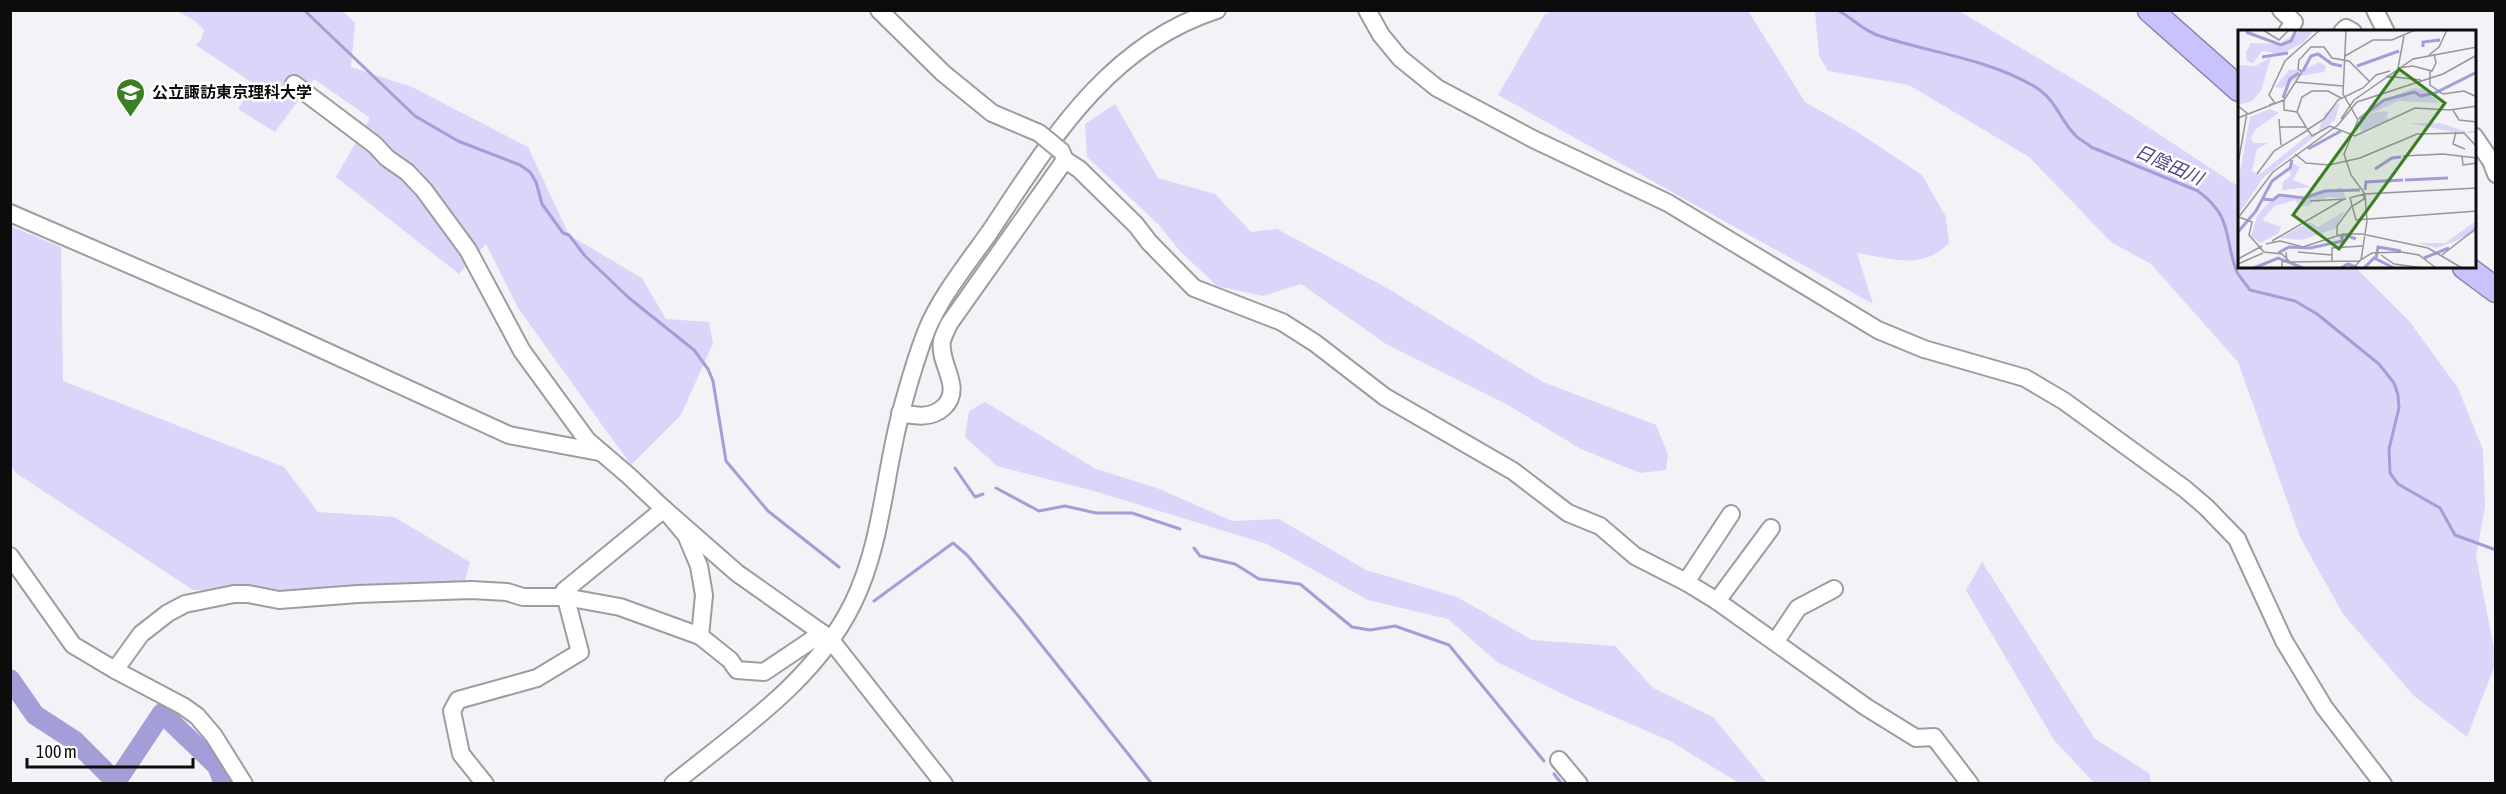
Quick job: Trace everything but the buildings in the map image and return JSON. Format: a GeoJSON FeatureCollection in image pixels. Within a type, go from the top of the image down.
{"type":"FeatureCollection","features":[{"type":"Feature","properties":{"kind":"highway"},"geometry":{"type":"LineString","coordinates":[[2150,10],[2238,88]]}},
{"type":"Feature","properties":{"kind":"highway"},"geometry":{"type":"LineString","coordinates":[[2466,268],[2496,291]]}},
{"type":"Feature","properties":{"kind":"street"},"geometry":{"type":"LineString","coordinates":[[879,10],[943,73],[992,113],[1039,134],[1079,168],[1194,288],[1281,322],[1315,342],[1385,397],[1513,471],[1568,513],[1600,526],[1635,556],[1717,601],[1866,707],[1916,738],[1934,737],[1970,783]]}},
{"type":"Feature","properties":{"kind":"street"},"geometry":{"type":"LineString","coordinates":[[674,783],[789,690],[826,636],[853,603],[881,518],[900,414],[926,331],[1037,161],[1082,100],[1107,77],[1153,40],[1176,27],[1217,10]]}},
{"type":"Feature","properties":{"kind":"street"},"geometry":{"type":"LineString","coordinates":[[1367,10],[1381,35],[1400,58],[1437,88],[1533,139],[1668,202],[1878,330],[1924,349],[2025,378],[2064,401],[2185,489],[2206,507],[2237,540],[2284,641],[2324,707],[2383,783]]}},
{"type":"Feature","properties":{"kind":"street"},"geometry":{"type":"LineString","coordinates":[[2281,10],[2294,22],[2288,30]]}},
{"type":"Feature","properties":{"kind":"street"},"geometry":{"type":"LineString","coordinates":[[2375,10],[2385,30]]}},
{"type":"Feature","properties":{"kind":"street"},"geometry":{"type":"LineString","coordinates":[[294,84],[375,145],[424,190],[468,250],[522,351],[587,440],[737,573],[826,636],[944,783]]}},
{"type":"Feature","properties":{"kind":"street"},"geometry":{"type":"LineString","coordinates":[[2476,138],[2491,161],[2496,174]]}},
{"type":"Feature","properties":{"kind":"street"},"geometry":{"type":"LineString","coordinates":[[900,414],[924,417],[942,409],[949,401],[953,390],[942,342],[949,324],[1063,156]]}},
{"type":"Feature","properties":{"kind":"street"},"geometry":{"type":"LineString","coordinates":[[10,213],[262,322],[509,435],[599,452]]}},
{"type":"Feature","properties":{"kind":"street"},"geometry":{"type":"LineString","coordinates":[[485,783],[461,754],[452,711],[458,700],[537,678],[580,652],[564,591],[663,509]]}},
{"type":"Feature","properties":{"kind":"street"},"geometry":{"type":"LineString","coordinates":[[663,509],[686,535],[699,566],[704,595],[700,636]]}},
{"type":"Feature","properties":{"kind":"street"},"geometry":{"type":"LineString","coordinates":[[1686,582],[1731,514]]}},
{"type":"Feature","properties":{"kind":"street"},"geometry":{"type":"LineString","coordinates":[[1717,601],[1771,528]]}},
{"type":"Feature","properties":{"kind":"street"},"geometry":{"type":"LineString","coordinates":[[10,556],[73,645],[197,716],[214,736],[244,783]]}},
{"type":"Feature","properties":{"kind":"street"},"geometry":{"type":"LineString","coordinates":[[1776,641],[1798,608],[1834,589]]}},
{"type":"Feature","properties":{"kind":"street"},"geometry":{"type":"LineString","coordinates":[[115,670],[141,634],[168,613],[186,604],[234,594],[248,594],[279,600],[358,594],[471,590],[507,592],[523,597],[565,597],[620,607],[700,636],[730,660],[737,670],[764,672],[826,636]]}},
{"type":"Feature","properties":{"kind":"street"},"geometry":{"type":"LineString","coordinates":[[1559,760],[1579,783]]}},
{"type":"Feature","properties":{"kind":"shaded area"},"geometry":{"type":"Polygon","coordinates":[[[1556,10],[1748,11],[1805,102],[1859,133],[1922,175],[1946,217],[1949,243],[1939,252],[1917,260],[1857,253],[1873,304],[1498,95],[1545,14],[1556,10]]]}},
{"type":"Feature","properties":{"kind":"shaded area"},"geometry":{"type":"Polygon","coordinates":[[[177,11],[342,11],[355,23],[351,67],[412,87],[528,147],[569,235],[642,278],[666,319],[709,322],[713,343],[681,415],[631,465],[518,308],[486,244],[459,274],[336,177],[370,118],[314,79],[275,132],[238,109],[254,84],[196,45],[201,40],[204,30],[194,20],[177,11]]]}},
{"type":"Feature","properties":{"kind":"shaded area"},"geometry":{"type":"Polygon","coordinates":[[[1815,11],[1959,11],[2095,92],[2238,186],[2238,268],[2356,268],[2410,322],[2458,388],[2483,450],[2485,507],[2476,556],[2495,654],[2495,665],[2467,737],[2414,696],[2343,614],[2300,537],[2238,362],[2151,264],[2111,242],[2029,157],[1909,85],[1828,71],[1819,56],[1815,11]]]}},
{"type":"Feature","properties":{"kind":"shaded area"},"geometry":{"type":"Polygon","coordinates":[[[1115,104],[1158,178],[1215,194],[1251,232],[1277,229],[1385,287],[1543,382],[1656,425],[1668,454],[1666,470],[1640,473],[1581,449],[1508,405],[1386,344],[1301,284],[1263,296],[1217,286],[1179,250],[1158,224],[1087,157],[1085,124],[1115,104]]]}},
{"type":"Feature","properties":{"kind":"shaded area"},"geometry":{"type":"Polygon","coordinates":[[[10,226],[61,247],[63,381],[284,467],[318,512],[394,517],[470,562],[462,592],[193,590],[16,473],[10,464],[10,226]]]}},
{"type":"Feature","properties":{"kind":"shaded area"},"geometry":{"type":"Polygon","coordinates":[[[985,402],[1096,469],[1157,488],[1232,521],[1279,519],[1366,570],[1457,597],[1532,640],[1615,646],[1653,688],[1713,717],[1767,783],[1739,783],[1670,741],[1573,699],[1497,662],[1448,619],[1368,600],[1267,544],[1094,491],[997,466],[965,437],[969,411],[985,402]]]}},
{"type":"Feature","properties":{"kind":"shaded area"},"geometry":{"type":"Polygon","coordinates":[[[1982,562],[2095,739],[2149,773],[2151,783],[2094,783],[2054,740],[1966,590],[1982,562]]]}},
{"type":"Feature","properties":{"kind":"waterway"},"geometry":{"type":"LineString","coordinates":[[304,10],[415,116],[458,141],[520,165],[530,172],[536,182],[542,204],[563,233],[569,235],[585,256],[629,298],[694,350],[708,369],[713,381],[726,461],[768,511],[839,567]]}},
{"type":"Feature","properties":{"kind":"waterway","name":"日陰田川"},"geometry":{"type":"LineString","coordinates":[[1837,10],[1874,34],[1995,68],[2032,85],[2047,96],[2070,129],[2091,147],[2198,191],[2209,200],[2222,218],[2236,270],[2250,290],[2295,301],[2317,314],[2379,364],[2394,383],[2399,408],[2389,449],[2390,473],[2398,484],[2440,508],[2455,535],[2496,550]]}},
{"type":"Feature","properties":{"kind":"waterway"},"geometry":{"type":"LineString","coordinates":[[955,468],[975,497],[983,494]]}},
{"type":"Feature","properties":{"kind":"waterway"},"geometry":{"type":"LineString","coordinates":[[996,488],[1039,511],[1065,506],[1096,513],[1132,513],[1180,529]]}},
{"type":"Feature","properties":{"kind":"waterway"},"geometry":{"type":"LineString","coordinates":[[874,601],[953,543],[967,555],[1020,618],[1152,784]]}},
{"type":"Feature","properties":{"kind":"waterway"},"geometry":{"type":"LineString","coordinates":[[1194,548],[1200,556],[1235,564],[1259,579],[1300,584],[1352,627],[1370,630],[1395,626],[1449,645],[1544,761]]}},
{"type":"Feature","properties":{"kind":"waterway"},"geometry":{"type":"LineString","coordinates":[[10,679],[35,715],[75,741],[116,782],[162,713],[217,766],[224,784]]}},
{"type":"Feature","properties":{"kind":"waterway"},"geometry":{"type":"LineString","coordinates":[[1554,774],[1562,784]]}},
{"type":"Feature","properties":{"kind":"place","name":"公立諏訪東京理科大学"},"geometry":{"type":"Point","coordinates":[131,118]}}]}
